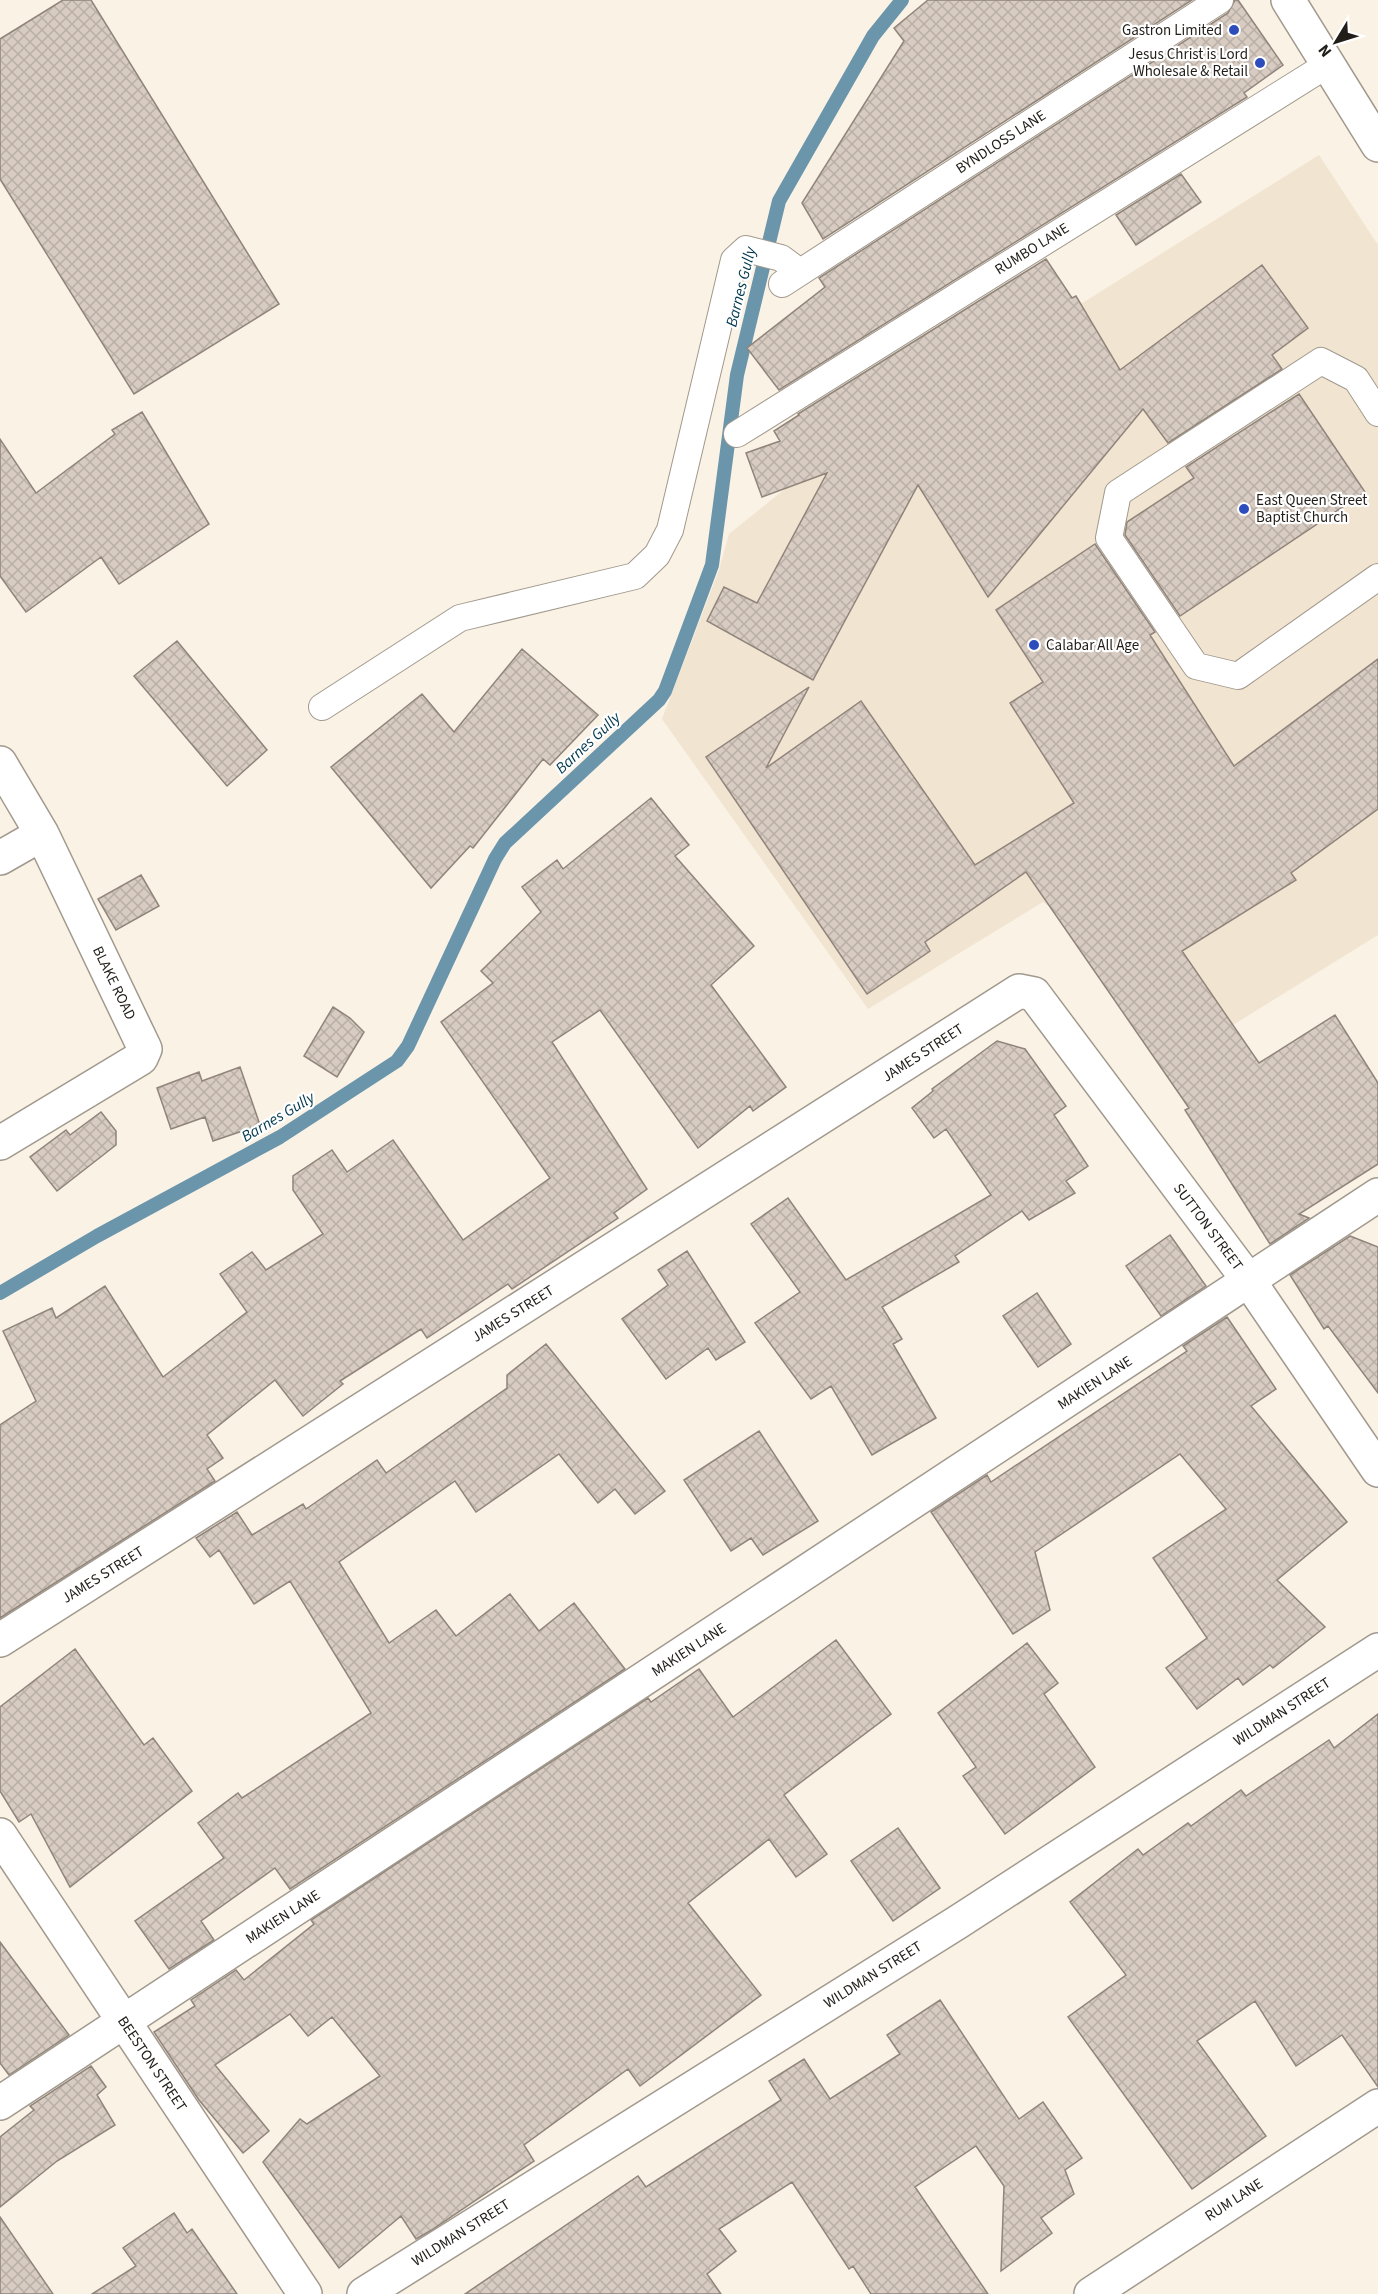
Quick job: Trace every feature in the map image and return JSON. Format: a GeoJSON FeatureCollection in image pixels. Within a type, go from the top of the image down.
{"type":"FeatureCollection","features":[{"type":"Feature","properties":{"kind":"street"},"geometry":{"type":"LineString","coordinates":[[1288,0],[1378,145]]}},
{"type":"Feature","properties":{"kind":"street","name":"BLAKE ROAD"},"geometry":{"type":"LineString","coordinates":[[0,763],[42,834],[145,1049],[141,1058],[0,1143]]}},
{"type":"Feature","properties":{"kind":"street"},"geometry":{"type":"LineString","coordinates":[[0,858],[42,834]]}},
{"type":"Feature","properties":{"kind":"street","name":"JAMES STREET"},"geometry":{"type":"LineString","coordinates":[[0,1640],[1019,991],[1028,992]]}},
{"type":"Feature","properties":{"kind":"street","name":"SUTTON STREET"},"geometry":{"type":"LineString","coordinates":[[1028,992],[1034,994],[1249,1281],[1378,1470]]}},
{"type":"Feature","properties":{"kind":"street","name":"MAKIEN LANE"},"geometry":{"type":"LineString","coordinates":[[0,2103],[1378,1195]]}},
{"type":"Feature","properties":{"kind":"street","name":"WILDMAN STREET"},"geometry":{"type":"LineString","coordinates":[[364,2294],[958,1922],[1378,1650]]}},
{"type":"Feature","properties":{"kind":"street","name":"BEESTON STREET"},"geometry":{"type":"LineString","coordinates":[[0,1835],[305,2294]]}},
{"type":"Feature","properties":{"kind":"street","name":"RUM LANE"},"geometry":{"type":"LineString","coordinates":[[1090,2294],[1378,2106]]}},
{"type":"Feature","properties":{"kind":"lane","name":"BYNDLOSS LANE"},"geometry":{"type":"LineString","coordinates":[[322,707],[459,618],[635,576],[657,555],[670,530],[734,260],[746,249],[788,271],[1220,0]]}},
{"type":"Feature","properties":{"kind":"lane","name":"RUMBO LANE"},"geometry":{"type":"LineString","coordinates":[[737,434],[1327,64]]}},
{"type":"Feature","properties":{"kind":"lane"},"geometry":{"type":"LineString","coordinates":[[1378,413],[1356,380],[1321,361],[1118,494],[1109,537],[1196,666],[1238,676],[1378,577]]}},
{"type":"Feature","properties":{"kind":"shaded area","name":"Calabar All Age"},"geometry":{"type":"Polygon","coordinates":[[[1319,155],[1378,245],[1378,935],[1233,1025],[1043,902],[868,1009],[662,719],[719,570],[729,534],[785,489],[1319,155]]]}},
{"type":"Feature","properties":{"kind":"building"},"geometry":{"type":"Polygon","coordinates":[[[63,0],[91,0],[279,304],[134,394],[0,179],[0,39],[63,0]]]}},
{"type":"Feature","properties":{"kind":"building"},"geometry":{"type":"Polygon","coordinates":[[[928,0],[1192,0],[823,239],[802,203],[904,41],[894,28],[928,0]]]}},
{"type":"Feature","properties":{"kind":"building"},"geometry":{"type":"Polygon","coordinates":[[[1235,0],[1238,0],[1283,65],[1244,93],[1247,97],[779,390],[747,348],[825,287],[819,278],[1228,13],[1235,0]]]}},
{"type":"Feature","properties":{"kind":"building"},"geometry":{"type":"Polygon","coordinates":[[[1181,174],[1201,202],[1136,245],[1116,215],[1181,174]]]}},
{"type":"Feature","properties":{"kind":"building"},"geometry":{"type":"Polygon","coordinates":[[[1046,259],[1072,298],[1076,296],[1120,370],[1262,265],[1308,328],[1272,355],[1282,369],[1168,443],[1143,409],[988,597],[918,485],[813,680],[707,621],[724,587],[757,603],[827,473],[762,497],[746,453],[780,441],[774,431],[798,414],[1046,259]]]}},
{"type":"Feature","properties":{"kind":"building","name":"East Queen Street Baptist Church"},"geometry":{"type":"Polygon","coordinates":[[[1299,394],[1365,492],[1180,616],[1125,535],[1127,522],[1194,478],[1186,467],[1299,394]]]}},
{"type":"Feature","properties":{"kind":"building"},"geometry":{"type":"Polygon","coordinates":[[[142,412],[209,524],[119,584],[101,557],[26,612],[0,576],[0,439],[36,493],[115,434],[112,430],[142,412]]]}},
{"type":"Feature","properties":{"kind":"building"},"geometry":{"type":"Polygon","coordinates":[[[1095,544],[1155,632],[1150,635],[1234,766],[1378,659],[1378,809],[1291,873],[1296,880],[1182,951],[1259,1063],[1335,1015],[1378,1083],[1378,1164],[1299,1214],[1309,1218],[1270,1244],[1185,1110],[1189,1108],[1026,872],[925,942],[930,951],[867,994],[706,757],[809,687],[766,768],[861,701],[975,865],[1074,803],[1010,703],[1043,682],[996,610],[1095,544]]]}},
{"type":"Feature","properties":{"kind":"building"},"geometry":{"type":"Polygon","coordinates":[[[177,641],[267,750],[227,786],[134,676],[177,641]]]}},
{"type":"Feature","properties":{"kind":"building"},"geometry":{"type":"Polygon","coordinates":[[[522,649],[598,715],[550,765],[543,759],[473,848],[470,846],[431,888],[331,767],[422,694],[454,732],[522,649]]]}},
{"type":"Feature","properties":{"kind":"building"},"geometry":{"type":"Polygon","coordinates":[[[651,798],[689,845],[675,856],[754,946],[711,985],[786,1087],[753,1111],[750,1106],[698,1148],[600,1010],[552,1042],[647,1189],[614,1213],[618,1218],[512,1289],[508,1284],[427,1338],[421,1329],[340,1381],[343,1384],[303,1416],[275,1380],[207,1435],[223,1458],[207,1469],[215,1481],[0,1618],[0,1425],[36,1401],[3,1331],[52,1308],[56,1318],[105,1286],[163,1377],[247,1312],[220,1274],[252,1252],[266,1270],[323,1234],[293,1190],[293,1176],[332,1150],[347,1172],[393,1140],[463,1240],[550,1178],[441,1022],[493,983],[481,971],[541,912],[522,887],[557,860],[563,869],[651,798]]]}},
{"type":"Feature","properties":{"kind":"building"},"geometry":{"type":"Polygon","coordinates":[[[141,875],[159,906],[116,930],[98,899],[141,875]]]}},
{"type":"Feature","properties":{"kind":"building"},"geometry":{"type":"Polygon","coordinates":[[[333,1007],[350,1018],[364,1032],[337,1077],[304,1056],[333,1007]]]}},
{"type":"Feature","properties":{"kind":"building"},"geometry":{"type":"Polygon","coordinates":[[[997,1041],[1025,1049],[1066,1106],[1054,1115],[1088,1166],[1066,1181],[1075,1193],[1029,1220],[1022,1211],[955,1256],[959,1262],[882,1307],[902,1339],[893,1344],[936,1418],[872,1455],[831,1386],[811,1399],[755,1323],[800,1292],[751,1224],[788,1198],[846,1280],[991,1195],[946,1129],[934,1138],[912,1108],[933,1091],[932,1089],[997,1041]]]}},
{"type":"Feature","properties":{"kind":"building"},"geometry":{"type":"Polygon","coordinates":[[[240,1067],[260,1125],[213,1141],[205,1117],[171,1129],[157,1088],[199,1072],[202,1081],[240,1067]]]}},
{"type":"Feature","properties":{"kind":"building"},"geometry":{"type":"Polygon","coordinates":[[[101,1112],[116,1131],[116,1145],[57,1191],[30,1157],[66,1130],[70,1135],[101,1112]]]}},
{"type":"Feature","properties":{"kind":"building"},"geometry":{"type":"Polygon","coordinates":[[[1170,1235],[1206,1286],[1161,1316],[1126,1266],[1170,1235]]]}},
{"type":"Feature","properties":{"kind":"building"},"geometry":{"type":"Polygon","coordinates":[[[1350,1236],[1378,1247],[1378,1393],[1328,1326],[1324,1329],[1290,1275],[1350,1236]]]}},
{"type":"Feature","properties":{"kind":"building"},"geometry":{"type":"Polygon","coordinates":[[[687,1251],[745,1342],[716,1360],[708,1348],[666,1379],[622,1319],[668,1285],[658,1270],[687,1251]]]}},
{"type":"Feature","properties":{"kind":"building"},"geometry":{"type":"Polygon","coordinates":[[[1037,1293],[1071,1344],[1038,1367],[1003,1316],[1037,1293]]]}},
{"type":"Feature","properties":{"kind":"building"},"geometry":{"type":"Polygon","coordinates":[[[1227,1317],[1276,1389],[1251,1406],[1347,1522],[1277,1580],[1325,1627],[1273,1668],[1270,1665],[1243,1685],[1238,1678],[1197,1709],[1166,1668],[1207,1638],[1153,1558],[1226,1509],[1180,1454],[1035,1552],[1050,1610],[1013,1634],[931,1512],[987,1475],[991,1482],[1187,1351],[1183,1346],[1227,1317]]]}},
{"type":"Feature","properties":{"kind":"building"},"geometry":{"type":"Polygon","coordinates":[[[546,1344],[665,1491],[635,1514],[615,1489],[598,1503],[559,1454],[476,1512],[455,1481],[339,1562],[389,1643],[436,1610],[456,1636],[510,1594],[539,1631],[574,1603],[625,1669],[290,1889],[275,1868],[201,1921],[214,1940],[169,1969],[135,1921],[224,1858],[198,1823],[238,1793],[242,1798],[371,1713],[290,1581],[254,1604],[219,1550],[210,1557],[196,1538],[237,1512],[252,1535],[303,1504],[306,1509],[377,1460],[386,1473],[507,1388],[507,1375],[546,1344]]]}},
{"type":"Feature","properties":{"kind":"building"},"geometry":{"type":"Polygon","coordinates":[[[759,1431],[818,1521],[763,1555],[751,1538],[731,1551],[684,1480],[759,1431]]]}},
{"type":"Feature","properties":{"kind":"building"},"geometry":{"type":"Polygon","coordinates":[[[836,1640],[891,1714],[784,1795],[827,1854],[796,1877],[769,1839],[688,1903],[761,1995],[640,2086],[628,2069],[524,2145],[534,2161],[430,2231],[416,2239],[401,2216],[339,2268],[263,2162],[300,2119],[307,2124],[380,2076],[332,2017],[308,2036],[290,2014],[215,2065],[269,2131],[243,2153],[199,2100],[154,2032],[195,2006],[191,2000],[236,1970],[244,1980],[314,1924],[311,1920],[648,1698],[651,1702],[699,1669],[733,1717],[836,1640]]]}},
{"type":"Feature","properties":{"kind":"building"},"geometry":{"type":"Polygon","coordinates":[[[1027,1643],[1058,1683],[1044,1694],[1095,1767],[1005,1834],[963,1776],[976,1767],[938,1713],[1027,1643]]]}},
{"type":"Feature","properties":{"kind":"building"},"geometry":{"type":"Polygon","coordinates":[[[75,1649],[144,1745],[153,1738],[192,1791],[70,1887],[31,1814],[19,1822],[0,1791],[0,1707],[75,1649]]]}},
{"type":"Feature","properties":{"kind":"building"},"geometry":{"type":"Polygon","coordinates":[[[1378,1714],[1378,2087],[1342,2035],[1296,2066],[1255,2001],[1197,2041],[1266,2136],[1192,2189],[1068,2017],[1126,1975],[1070,1902],[1138,1849],[1143,1855],[1188,1823],[1191,1826],[1241,1790],[1246,1796],[1329,1740],[1334,1748],[1378,1714]]]}},
{"type":"Feature","properties":{"kind":"building"},"geometry":{"type":"Polygon","coordinates":[[[898,1828],[940,1888],[893,1921],[851,1861],[898,1828]]]}},
{"type":"Feature","properties":{"kind":"building"},"geometry":{"type":"Polygon","coordinates":[[[0,1942],[69,2035],[9,2075],[0,2063],[0,1942]]]}},
{"type":"Feature","properties":{"kind":"building"},"geometry":{"type":"Polygon","coordinates":[[[940,2000],[1019,2119],[1043,2102],[1082,2158],[1065,2170],[1074,2194],[1041,2218],[1052,2233],[1001,2271],[1004,2186],[976,2146],[915,2187],[988,2294],[871,2294],[853,2266],[849,2269],[792,2182],[719,2229],[736,2251],[707,2274],[721,2294],[465,2294],[638,2176],[646,2187],[781,2100],[769,2081],[804,2059],[830,2099],[900,2054],[887,2035],[940,2000]]]}},
{"type":"Feature","properties":{"kind":"building"},"geometry":{"type":"Polygon","coordinates":[[[91,2066],[106,2087],[97,2095],[115,2125],[57,2161],[0,2207],[0,2137],[34,2110],[30,2106],[91,2066]]]}},
{"type":"Feature","properties":{"kind":"building"},"geometry":{"type":"Polygon","coordinates":[[[174,2213],[187,2233],[192,2229],[237,2294],[92,2294],[136,2266],[123,2248],[174,2213]]]}},
{"type":"Feature","properties":{"kind":"building"},"geometry":{"type":"Polygon","coordinates":[[[0,2217],[53,2294],[0,2294],[0,2217]]]}},
{"type":"Feature","properties":{"kind":"waterway","name":"Barnes Gully"},"geometry":{"type":"LineString","coordinates":[[0,1293],[97,1236],[280,1137],[397,1061],[408,1046],[495,859],[505,843],[659,700],[665,691],[712,565],[737,375],[779,201],[873,36],[902,0]]}},
{"type":"Feature","properties":{"kind":"place","name":"Gastron Limited"},"geometry":{"type":"Point","coordinates":[1234,30]}},
{"type":"Feature","properties":{"kind":"place","name":"Jesus Christ is Lord Wholesale & Retail"},"geometry":{"type":"Point","coordinates":[1260,63]}},
{"type":"Feature","properties":{"kind":"place","name":"East Queen Street Baptist Church"},"geometry":{"type":"Point","coordinates":[1244,509]}},
{"type":"Feature","properties":{"kind":"place","name":"Calabar All Age"},"geometry":{"type":"Point","coordinates":[1034,645]}}]}
